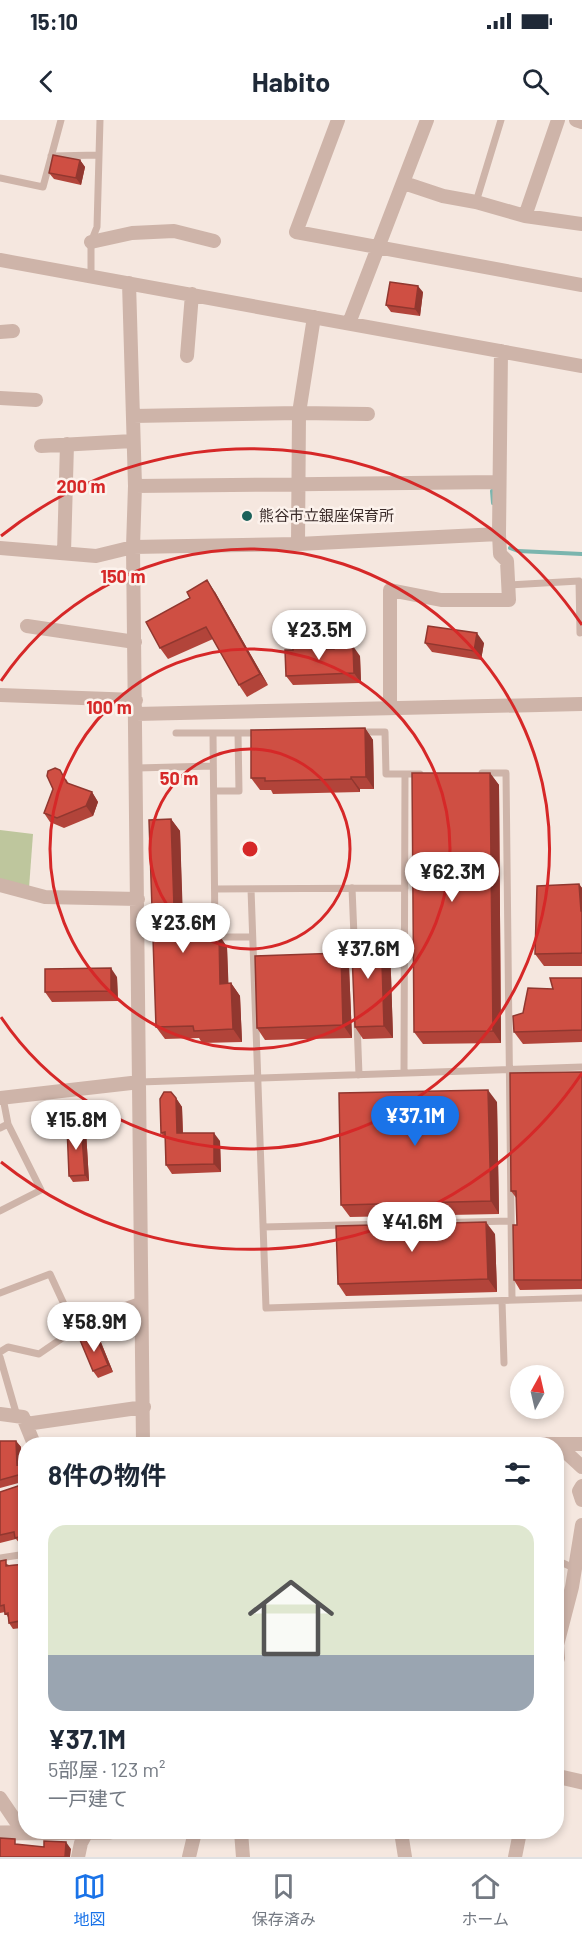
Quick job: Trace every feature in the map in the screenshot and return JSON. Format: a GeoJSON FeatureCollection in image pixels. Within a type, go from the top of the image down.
{"type":"FeatureCollection","features":[{"type":"Feature","properties":{"kind":"street"},"geometry":{"type":"LineString","coordinates":[[338,120],[296,232],[582,285]]}},
{"type":"Feature","properties":{"kind":"street"},"geometry":{"type":"LineString","coordinates":[[349,323],[427,120]]}},
{"type":"Feature","properties":{"kind":"street"},"geometry":{"type":"LineString","coordinates":[[525,216],[558,120]]}},
{"type":"Feature","properties":{"kind":"street"},"geometry":{"type":"LineString","coordinates":[[576,120],[582,122]]}},
{"type":"Feature","properties":{"kind":"street"},"geometry":{"type":"LineString","coordinates":[[404,183],[443,196],[476,202],[525,216],[582,224]]}},
{"type":"Feature","properties":{"kind":"street"},"geometry":{"type":"LineString","coordinates":[[91,242],[132,233],[174,231],[214,241]]}},
{"type":"Feature","properties":{"kind":"street"},"geometry":{"type":"LineString","coordinates":[[0,260],[582,366]]}},
{"type":"Feature","properties":{"kind":"street"},"geometry":{"type":"LineString","coordinates":[[129,283],[135,486],[133,547],[143,1437]]}},
{"type":"Feature","properties":{"kind":"street"},"geometry":{"type":"LineString","coordinates":[[187,356],[192,294]]}},
{"type":"Feature","properties":{"kind":"street"},"geometry":{"type":"LineString","coordinates":[[298,544],[299,413],[314,317]]}},
{"type":"Feature","properties":{"kind":"street"},"geometry":{"type":"LineString","coordinates":[[390,708],[390,590],[441,600],[509,600],[507,561],[500,554],[499,534],[501,351]]}},
{"type":"Feature","properties":{"kind":"street"},"geometry":{"type":"LineString","coordinates":[[0,398],[36,400]]}},
{"type":"Feature","properties":{"kind":"street"},"geometry":{"type":"LineString","coordinates":[[133,416],[368,414]]}},
{"type":"Feature","properties":{"kind":"street"},"geometry":{"type":"LineString","coordinates":[[41,446],[133,441]]}},
{"type":"Feature","properties":{"kind":"street"},"geometry":{"type":"LineString","coordinates":[[64,553],[67,444]]}},
{"type":"Feature","properties":{"kind":"street"},"geometry":{"type":"LineString","coordinates":[[135,486],[498,482]]}},
{"type":"Feature","properties":{"kind":"street"},"geometry":{"type":"LineString","coordinates":[[0,548],[96,556],[133,547],[298,544],[499,534]]}},
{"type":"Feature","properties":{"kind":"street"},"geometry":{"type":"LineString","coordinates":[[27,626],[135,642]]}},
{"type":"Feature","properties":{"kind":"street"},"geometry":{"type":"LineString","coordinates":[[0,695],[136,707],[390,708],[582,704]]}},
{"type":"Feature","properties":{"kind":"street"},"geometry":{"type":"LineString","coordinates":[[0,885],[45,897],[138,899]]}},
{"type":"Feature","properties":{"kind":"street"},"geometry":{"type":"LineString","coordinates":[[1,1098],[140,1082]]}},
{"type":"Feature","properties":{"kind":"street"},"geometry":{"type":"LineString","coordinates":[[0,1414],[22,1420],[144,1407]]}},
{"type":"Feature","properties":{"kind":"street"},"geometry":{"type":"LineString","coordinates":[[22,1420],[30,1437]]}},
{"type":"Feature","properties":{"kind":"street"},"geometry":{"type":"LineString","coordinates":[[564,1444],[582,1444]]}},
{"type":"Feature","properties":{"kind":"street"},"geometry":{"type":"LineString","coordinates":[[564,1454],[582,1467]]}},
{"type":"Feature","properties":{"kind":"street"},"geometry":{"type":"LineString","coordinates":[[582,1486],[579,1491],[582,1500]]}},
{"type":"Feature","properties":{"kind":"street"},"geometry":{"type":"LineString","coordinates":[[564,1618],[572,1587],[582,1526]]}},
{"type":"Feature","properties":{"kind":"street"},"geometry":{"type":"LineString","coordinates":[[564,1778],[582,1782]]}},
{"type":"Feature","properties":{"kind":"street"},"geometry":{"type":"LineString","coordinates":[[0,1798],[18,1825]]}},
{"type":"Feature","properties":{"kind":"street"},"geometry":{"type":"LineString","coordinates":[[0,1833],[18,1833]]}},
{"type":"Feature","properties":{"kind":"street"},"geometry":{"type":"LineString","coordinates":[[78,1857],[83,1839]]}},
{"type":"Feature","properties":{"kind":"street"},"geometry":{"type":"LineString","coordinates":[[189,1857],[193,1839]]}},
{"type":"Feature","properties":{"kind":"street"},"geometry":{"type":"LineString","coordinates":[[242,1839],[243,1857]]}},
{"type":"Feature","properties":{"kind":"street"},"geometry":{"type":"LineString","coordinates":[[402,1839],[405,1857]]}},
{"type":"Feature","properties":{"kind":"street"},"geometry":{"type":"LineString","coordinates":[[515,1857],[519,1839]]}},
{"type":"Feature","properties":{"kind":"lane"},"geometry":{"type":"LineString","coordinates":[[0,178],[43,187],[61,120]]}},
{"type":"Feature","properties":{"kind":"lane"},"geometry":{"type":"LineString","coordinates":[[91,276],[91,242],[97,227],[100,120]]}},
{"type":"Feature","properties":{"kind":"lane"},"geometry":{"type":"LineString","coordinates":[[476,202],[501,120]]}},
{"type":"Feature","properties":{"kind":"lane"},"geometry":{"type":"LineString","coordinates":[[51,156],[99,155]]}},
{"type":"Feature","properties":{"kind":"lane"},"geometry":{"type":"LineString","coordinates":[[509,585],[579,581],[580,633]]}},
{"type":"Feature","properties":{"kind":"lane"},"geometry":{"type":"LineString","coordinates":[[351,732],[385,732],[386,774],[428,774]]}},
{"type":"Feature","properties":{"kind":"lane"},"geometry":{"type":"LineString","coordinates":[[176,733],[272,733]]}},
{"type":"Feature","properties":{"kind":"lane"},"geometry":{"type":"LineString","coordinates":[[213,733],[215,937],[252,937]]}},
{"type":"Feature","properties":{"kind":"lane"},"geometry":{"type":"LineString","coordinates":[[214,791],[239,791],[238,733]]}},
{"type":"Feature","properties":{"kind":"lane"},"geometry":{"type":"LineString","coordinates":[[137,768],[213,766]]}},
{"type":"Feature","properties":{"kind":"lane"},"geometry":{"type":"LineString","coordinates":[[473,773],[507,772],[512,1300]]}},
{"type":"Feature","properties":{"kind":"lane"},"geometry":{"type":"LineString","coordinates":[[404,1073],[405,774]]}},
{"type":"Feature","properties":{"kind":"lane"},"geometry":{"type":"LineString","coordinates":[[352,888],[355,970]]}},
{"type":"Feature","properties":{"kind":"lane"},"geometry":{"type":"LineString","coordinates":[[215,889],[405,888]]}},
{"type":"Feature","properties":{"kind":"lane"},"geometry":{"type":"LineString","coordinates":[[251,889],[266,1308],[582,1298]]}},
{"type":"Feature","properties":{"kind":"lane"},"geometry":{"type":"LineString","coordinates":[[357,1016],[359,1075]]}},
{"type":"Feature","properties":{"kind":"lane"},"geometry":{"type":"LineString","coordinates":[[140,1082],[582,1067]]}},
{"type":"Feature","properties":{"kind":"lane"},"geometry":{"type":"LineString","coordinates":[[0,1211],[40,1190],[8,1124],[1,1098]]}},
{"type":"Feature","properties":{"kind":"lane"},"geometry":{"type":"LineString","coordinates":[[0,1128],[8,1124]]}},
{"type":"Feature","properties":{"kind":"lane"},"geometry":{"type":"LineString","coordinates":[[263,1227],[511,1221]]}},
{"type":"Feature","properties":{"kind":"lane"},"geometry":{"type":"LineString","coordinates":[[0,1293],[50,1274],[75,1328]]}},
{"type":"Feature","properties":{"kind":"lane"},"geometry":{"type":"LineString","coordinates":[[0,1352],[8,1347],[39,1354],[75,1328],[111,1309],[141,1300]]}},
{"type":"Feature","properties":{"kind":"lane"},"geometry":{"type":"LineString","coordinates":[[502,1301],[504,1363]]}},
{"type":"Feature","properties":{"kind":"lane"},"geometry":{"type":"LineString","coordinates":[[0,1357],[22,1420]]}},
{"type":"Feature","properties":{"kind":"lane"},"geometry":{"type":"LineString","coordinates":[[0,1558],[18,1555]]}},
{"type":"Feature","properties":{"kind":"lane"},"geometry":{"type":"LineString","coordinates":[[564,1564],[574,1568]]}},
{"type":"Feature","properties":{"kind":"green space"},"geometry":{"type":"Polygon","coordinates":[[[0,830],[33,834],[29,888],[0,880],[0,830]]]}},
{"type":"Feature","properties":{"kind":"building"},"geometry":{"type":"Polygon","coordinates":[[[53,155],[80,160],[76,178],[49,173],[53,155]]]}},
{"type":"Feature","properties":{"kind":"building"},"geometry":{"type":"Polygon","coordinates":[[[390,282],[418,286],[415,309],[386,305],[390,282]]]}},
{"type":"Feature","properties":{"kind":"building"},"geometry":{"type":"Polygon","coordinates":[[[207,580],[260,674],[239,685],[206,627],[160,648],[146,622],[190,598],[187,592],[207,580]]]}},
{"type":"Feature","properties":{"kind":"building"},"geometry":{"type":"Polygon","coordinates":[[[428,626],[477,633],[474,651],[425,643],[428,626]]]}},
{"type":"Feature","properties":{"kind":"building"},"geometry":{"type":"Polygon","coordinates":[[[313,645],[313,649],[353,646],[354,673],[286,676],[285,650],[293,650],[293,646],[313,645]]]}},
{"type":"Feature","properties":{"kind":"building"},"geometry":{"type":"Polygon","coordinates":[[[365,728],[366,777],[265,781],[265,778],[251,778],[251,730],[365,728]]]}},
{"type":"Feature","properties":{"kind":"building"},"geometry":{"type":"Polygon","coordinates":[[[55,768],[60,770],[67,783],[92,792],[86,806],[57,818],[44,813],[53,789],[47,776],[48,771],[55,768]]]}},
{"type":"Feature","properties":{"kind":"building"},"geometry":{"type":"Polygon","coordinates":[[[412,773],[490,773],[493,1031],[414,1032],[412,773]]]}},
{"type":"Feature","properties":{"kind":"building"},"geometry":{"type":"Polygon","coordinates":[[[171,819],[175,936],[219,935],[220,984],[231,983],[233,1029],[194,1031],[193,1026],[156,1027],[149,820],[171,819]]]}},
{"type":"Feature","properties":{"kind":"building"},"geometry":{"type":"Polygon","coordinates":[[[579,884],[582,911],[582,953],[535,954],[537,886],[579,884]]]}},
{"type":"Feature","properties":{"kind":"building"},"geometry":{"type":"Polygon","coordinates":[[[355,931],[381,931],[384,1026],[355,1027],[352,953],[356,953],[355,931]]]}},
{"type":"Feature","properties":{"kind":"building"},"geometry":{"type":"Polygon","coordinates":[[[341,953],[343,1025],[257,1028],[255,956],[341,953]]]}},
{"type":"Feature","properties":{"kind":"building"},"geometry":{"type":"Polygon","coordinates":[[[111,968],[111,991],[45,992],[45,969],[111,968]]]}},
{"type":"Feature","properties":{"kind":"building"},"geometry":{"type":"Polygon","coordinates":[[[550,978],[582,978],[582,1030],[514,1032],[513,1016],[523,1013],[528,988],[553,989],[550,978]]]}},
{"type":"Feature","properties":{"kind":"building"},"geometry":{"type":"Polygon","coordinates":[[[582,1072],[582,1280],[514,1280],[513,1225],[517,1225],[516,1191],[511,1191],[510,1073],[582,1072]]]}},
{"type":"Feature","properties":{"kind":"building"},"geometry":{"type":"Polygon","coordinates":[[[488,1090],[491,1201],[341,1205],[339,1093],[488,1090]]]}},
{"type":"Feature","properties":{"kind":"building"},"geometry":{"type":"Polygon","coordinates":[[[164,1092],[171,1092],[176,1098],[177,1133],[214,1133],[214,1164],[166,1165],[165,1132],[161,1133],[160,1099],[164,1092]]]}},
{"type":"Feature","properties":{"kind":"building"},"geometry":{"type":"Polygon","coordinates":[[[81,1125],[85,1175],[69,1176],[67,1126],[81,1125]]]}},
{"type":"Feature","properties":{"kind":"building"},"geometry":{"type":"Polygon","coordinates":[[[486,1222],[488,1279],[338,1284],[336,1226],[486,1222]]]}},
{"type":"Feature","properties":{"kind":"building"},"geometry":{"type":"Polygon","coordinates":[[[95,1334],[108,1365],[93,1371],[80,1340],[95,1334]]]}},
{"type":"Feature","properties":{"kind":"building"},"geometry":{"type":"Polygon","coordinates":[[[0,1441],[16,1441],[18,1475],[0,1480],[0,1441]]]}},
{"type":"Feature","properties":{"kind":"building"},"geometry":{"type":"Polygon","coordinates":[[[18,1486],[18,1537],[15,1538],[14,1532],[0,1535],[0,1492],[18,1486]]]}},
{"type":"Feature","properties":{"kind":"building"},"geometry":{"type":"Polygon","coordinates":[[[6,1560],[6,1566],[18,1565],[18,1621],[9,1623],[4,1605],[0,1606],[0,1561],[6,1560]]]}},
{"type":"Feature","properties":{"kind":"building"},"geometry":{"type":"Polygon","coordinates":[[[0,1838],[15,1839],[15,1844],[44,1847],[44,1841],[66,1842],[65,1857],[0,1857],[0,1838]]]}},
{"type":"Feature","properties":{"kind":"waterway"},"geometry":{"type":"LineString","coordinates":[[492,491],[493,503]]}},
{"type":"Feature","properties":{"kind":"waterway"},"geometry":{"type":"LineString","coordinates":[[510,548],[518,551],[582,554]]}},
{"type":"Feature","properties":{"kind":"place","name":"熊谷市立銀座保育所"},"geometry":{"type":"Point","coordinates":[247,516]}}]}
